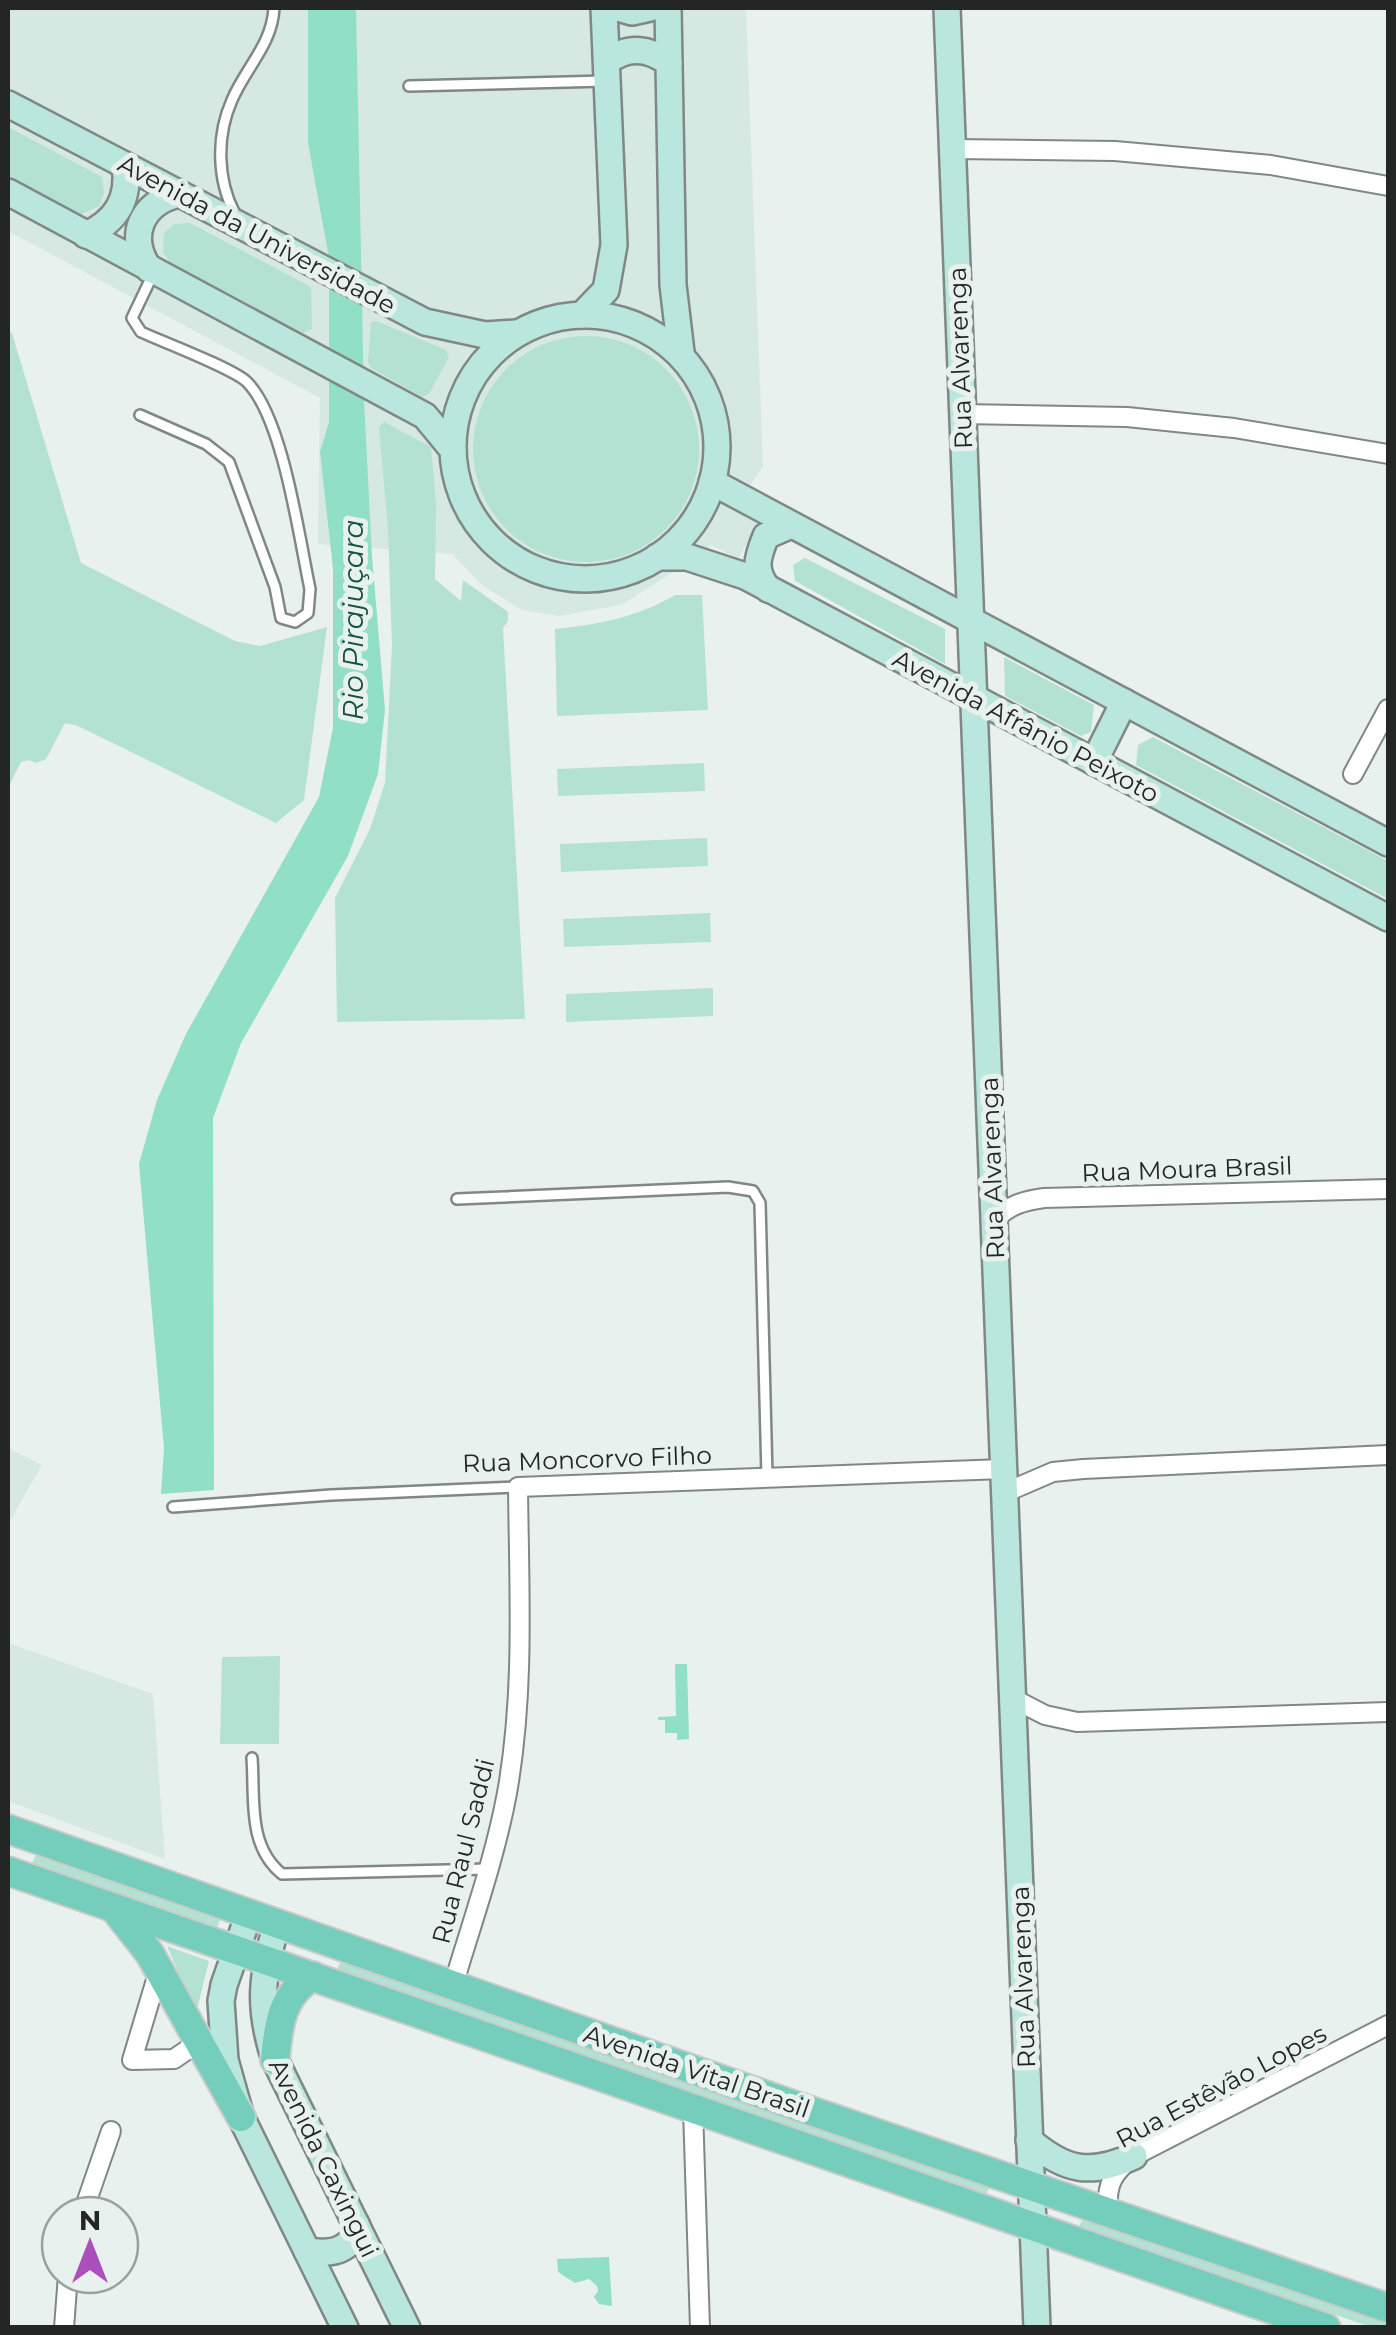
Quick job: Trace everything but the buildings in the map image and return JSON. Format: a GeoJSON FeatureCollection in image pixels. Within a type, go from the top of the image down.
{"type":"FeatureCollection","features":[{"type":"Feature","properties":{"kind":"main road"},"geometry":{"type":"LineString","coordinates":[[582,315],[606,290],[613,260],[614,194],[604,8]]}},
{"type":"Feature","properties":{"kind":"main road"},"geometry":{"type":"LineString","coordinates":[[618,8],[632,12],[650,8]]}},
{"type":"Feature","properties":{"kind":"main road"},"geometry":{"type":"LineString","coordinates":[[668,8],[673,285],[681,352]]}},
{"type":"Feature","properties":{"kind":"main road","name":"Rua Alvarenga"},"geometry":{"type":"LineString","coordinates":[[947,8],[1036,2328]]}},
{"type":"Feature","properties":{"kind":"main road"},"geometry":{"type":"LineString","coordinates":[[608,72],[621,52],[640,50],[669,63]]}},
{"type":"Feature","properties":{"kind":"main road","name":"Avenida da Universidade"},"geometry":{"type":"LineString","coordinates":[[8,104],[425,322],[458,331],[516,333]]}},
{"type":"Feature","properties":{"kind":"main road"},"geometry":{"type":"LineString","coordinates":[[86,235],[111,220],[120,208],[126,194],[125,165]]}},
{"type":"Feature","properties":{"kind":"main road"},"geometry":{"type":"LineString","coordinates":[[8,192],[426,416],[454,450]]}},
{"type":"Feature","properties":{"kind":"main road"},"geometry":{"type":"LineString","coordinates":[[152,270],[137,243],[143,215],[165,197],[179,194]]}},
{"type":"Feature","properties":{"kind":"main road"},"geometry":{"type":"LineString","coordinates":[[582,315],[620,320],[681,352],[702,380],[714,413],[718,448],[712,482],[691,524],[657,557],[610,576],[573,579],[538,572],[497,550],[468,518],[458,498],[454,450],[455,420],[466,394],[489,359],[516,333],[546,319],[582,315]]}},
{"type":"Feature","properties":{"kind":"main road"},"geometry":{"type":"LineString","coordinates":[[712,482],[1388,842]]}},
{"type":"Feature","properties":{"kind":"main road"},"geometry":{"type":"LineString","coordinates":[[768,589],[756,567],[758,555],[766,536],[791,525]]}},
{"type":"Feature","properties":{"kind":"main road","name":"Avenida Afrânio Peixoto"},"geometry":{"type":"LineString","coordinates":[[657,557],[687,557],[734,571],[1388,918]]}},
{"type":"Feature","properties":{"kind":"main road"},"geometry":{"type":"LineString","coordinates":[[1094,762],[1124,702]]}},
{"type":"Feature","properties":{"kind":"main road","name":"Avenida Vital Brasil"},"geometry":{"type":"LineString","coordinates":[[8,1829],[1388,2308]]}},
{"type":"Feature","properties":{"kind":"main road","name":"Avenida Vital Brasil"},"geometry":{"type":"LineString","coordinates":[[8,1871],[1326,2328]]}},
{"type":"Feature","properties":{"kind":"main road"},"geometry":{"type":"LineString","coordinates":[[114,1908],[159,1970],[241,2117]]}},
{"type":"Feature","properties":{"kind":"main road","name":"Avenida Caxingui"},"geometry":{"type":"LineString","coordinates":[[249,1914],[224,1985],[225,2060],[241,2117],[345,2328]]}},
{"type":"Feature","properties":{"kind":"main road","name":"Avenida Caxingui"},"geometry":{"type":"LineString","coordinates":[[276,1924],[266,1960],[262,2012],[275,2060],[407,2328]]}},
{"type":"Feature","properties":{"kind":"main road"},"geometry":{"type":"LineString","coordinates":[[275,2060],[285,2004],[301,1983],[313,1976]]}},
{"type":"Feature","properties":{"kind":"main road"},"geometry":{"type":"LineString","coordinates":[[1029,2140],[1065,2166],[1110,2166],[1134,2156]]}},
{"type":"Feature","properties":{"kind":"main road"},"geometry":{"type":"LineString","coordinates":[[307,2251],[339,2251],[354,2239],[356,2224]]}},
{"type":"Feature","properties":{"kind":"street"},"geometry":{"type":"LineString","coordinates":[[952,148],[1115,151],[1271,166],[1388,186]]}},
{"type":"Feature","properties":{"kind":"street"},"geometry":{"type":"LineString","coordinates":[[962,414],[1126,417],[1234,428],[1388,454]]}},
{"type":"Feature","properties":{"kind":"street"},"geometry":{"type":"LineString","coordinates":[[1354,774],[1388,709]]}},
{"type":"Feature","properties":{"kind":"street","name":"Rua Moura Brasil"},"geometry":{"type":"LineString","coordinates":[[994,1220],[1021,1201],[1044,1198],[1388,1189]]}},
{"type":"Feature","properties":{"kind":"street","name":"Rua Moncorvo Filho"},"geometry":{"type":"LineString","coordinates":[[518,1487],[767,1476],[1003,1481],[1083,1468],[1388,1454]]}},
{"type":"Feature","properties":{"kind":"street","name":"Rua Raul Saddi"},"geometry":{"type":"LineString","coordinates":[[454,1986],[506,1795],[520,1678],[518,1487]]}},
{"type":"Feature","properties":{"kind":"street"},"geometry":{"type":"LineString","coordinates":[[1012,1698],[1045,1715],[1077,1722],[1388,1712]]}},
{"type":"Feature","properties":{"kind":"street"},"geometry":{"type":"LineString","coordinates":[[159,1970],[132,2060],[174,2059],[200,2040]]}},
{"type":"Feature","properties":{"kind":"street","name":"Rua Estêvão Lopes"},"geometry":{"type":"LineString","coordinates":[[1108,2212],[1106,2192],[1111,2178],[1134,2156],[1388,2025]]}},
{"type":"Feature","properties":{"kind":"street"},"geometry":{"type":"LineString","coordinates":[[693,2108],[700,2328]]}},
{"type":"Feature","properties":{"kind":"street"},"geometry":{"type":"LineString","coordinates":[[89,2195],[110,2131]]}},
{"type":"Feature","properties":{"kind":"street"},"geometry":{"type":"LineString","coordinates":[[64,2328],[66,2295]]}},
{"type":"Feature","properties":{"kind":"lane"},"geometry":{"type":"LineString","coordinates":[[241,226],[223,180],[222,132],[232,100],[270,34],[274,8]]}},
{"type":"Feature","properties":{"kind":"lane"},"geometry":{"type":"LineString","coordinates":[[409,86],[608,72]]}},
{"type":"Feature","properties":{"kind":"lane"},"geometry":{"type":"LineString","coordinates":[[140,415],[206,444],[229,462],[275,587],[281,618],[295,622],[308,613],[310,589],[278,447],[260,398],[244,378],[141,332],[132,318],[152,270]]}},
{"type":"Feature","properties":{"kind":"lane"},"geometry":{"type":"LineString","coordinates":[[458,1199],[728,1188],[753,1191],[760,1202],[767,1476]]}},
{"type":"Feature","properties":{"kind":"lane","name":"Rua Moncorvo Filho"},"geometry":{"type":"LineString","coordinates":[[173,1506],[518,1487]]}},
{"type":"Feature","properties":{"kind":"lane"},"geometry":{"type":"LineString","coordinates":[[252,1758],[258,1844],[282,1874],[488,1869]]}},
{"type":"Feature","properties":{"kind":"shaded area"},"geometry":{"type":"Polygon","coordinates":[[[8,8],[746,8],[763,466],[734,510],[759,523],[738,559],[711,545],[690,570],[672,573],[621,605],[559,616],[522,610],[483,586],[452,554],[318,544],[320,398],[8,231],[8,8]]]}},
{"type":"Feature","properties":{"kind":"shaded area"},"geometry":{"type":"Polygon","coordinates":[[[8,127],[102,177],[104,192],[100,206],[79,215],[8,177],[8,127]]]}},
{"type":"Feature","properties":{"kind":"shaded area"},"geometry":{"type":"Polygon","coordinates":[[[190,223],[311,287],[312,329],[303,333],[170,263],[163,252],[164,233],[174,224],[190,223]]]}},
{"type":"Feature","properties":{"kind":"shaded area"},"geometry":{"type":"Polygon","coordinates":[[[371,322],[446,350],[449,357],[429,394],[422,397],[371,368],[371,322]]]}},
{"type":"Feature","properties":{"kind":"shaded area"},"geometry":{"type":"Polygon","coordinates":[[[8,331],[12,333],[81,563],[235,641],[260,646],[327,627],[304,800],[276,823],[65,723],[46,759],[21,762],[8,788],[8,331]]]}},
{"type":"Feature","properties":{"kind":"shaded area"},"geometry":{"type":"Polygon","coordinates":[[[586,336],[629,345],[666,369],[690,406],[699,449],[690,492],[666,529],[629,553],[586,562],[543,553],[506,529],[482,492],[473,449],[482,406],[506,369],[543,345],[586,336]]]}},
{"type":"Feature","properties":{"kind":"shaded area"},"geometry":{"type":"Polygon","coordinates":[[[384,422],[431,447],[436,503],[435,579],[461,601],[463,580],[508,612],[503,628],[525,1019],[337,1022],[335,898],[370,829],[385,783],[392,645],[379,427],[384,422]]]}},
{"type":"Feature","properties":{"kind":"shaded area"},"geometry":{"type":"Polygon","coordinates":[[[805,558],[945,629],[945,664],[795,581],[793,565],[805,558]]]}},
{"type":"Feature","properties":{"kind":"shaded area"},"geometry":{"type":"Polygon","coordinates":[[[675,595],[702,595],[708,710],[557,716],[555,629],[617,619],[675,595]]]}},
{"type":"Feature","properties":{"kind":"shaded area"},"geometry":{"type":"Polygon","coordinates":[[[1004,657],[1094,705],[1091,732],[1081,736],[1005,696],[1004,657]]]}},
{"type":"Feature","properties":{"kind":"shaded area"},"geometry":{"type":"Polygon","coordinates":[[[1153,737],[1388,861],[1388,899],[1136,765],[1138,745],[1153,737]]]}},
{"type":"Feature","properties":{"kind":"shaded area"},"geometry":{"type":"Polygon","coordinates":[[[704,763],[705,791],[558,796],[557,769],[704,763]]]}},
{"type":"Feature","properties":{"kind":"shaded area"},"geometry":{"type":"Polygon","coordinates":[[[707,838],[708,866],[561,872],[560,844],[707,838]]]}},
{"type":"Feature","properties":{"kind":"shaded area"},"geometry":{"type":"Polygon","coordinates":[[[710,913],[711,942],[564,947],[563,919],[710,913]]]}},
{"type":"Feature","properties":{"kind":"shaded area"},"geometry":{"type":"Polygon","coordinates":[[[713,988],[713,1016],[566,1022],[566,994],[713,988]]]}},
{"type":"Feature","properties":{"kind":"shaded area"},"geometry":{"type":"Polygon","coordinates":[[[8,1448],[42,1465],[8,1524],[8,1448]]]}},
{"type":"Feature","properties":{"kind":"shaded area"},"geometry":{"type":"Polygon","coordinates":[[[8,1643],[153,1694],[165,1859],[8,1801],[8,1643]]]}},
{"type":"Feature","properties":{"kind":"shaded area"},"geometry":{"type":"Polygon","coordinates":[[[280,1656],[279,1744],[220,1744],[222,1657],[280,1656]]]}},
{"type":"Feature","properties":{"kind":"shaded area"},"geometry":{"type":"Polygon","coordinates":[[[36,1854],[220,1919],[217,1928],[32,1864],[36,1854]]]}},
{"type":"Feature","properties":{"kind":"shaded area"},"geometry":{"type":"Polygon","coordinates":[[[167,1946],[209,1961],[196,2013],[167,1946]]]}},
{"type":"Feature","properties":{"kind":"shaded area"},"geometry":{"type":"Polygon","coordinates":[[[341,1961],[989,2187],[986,2195],[337,1970],[341,1961]]]}},
{"type":"Feature","properties":{"kind":"shaded area"},"geometry":{"type":"Polygon","coordinates":[[[1083,2218],[1388,2327],[1371,2327],[1079,2227],[1083,2218]]]}},
{"type":"Feature","properties":{"kind":"water","name":"Rio Pirajuçara"},"geometry":{"type":"Polygon","coordinates":[[[308,8],[356,8],[364,400],[385,710],[378,774],[348,856],[241,1043],[213,1118],[214,1490],[161,1494],[164,1449],[139,1164],[157,1100],[186,1034],[319,797],[333,728],[333,569],[320,452],[329,422],[329,258],[308,143],[308,8]]]}},
{"type":"Feature","properties":{"kind":"water"},"geometry":{"type":"Polygon","coordinates":[[[675,1664],[687,1664],[689,1739],[677,1740],[677,1733],[665,1733],[665,1720],[658,1720],[676,1716],[675,1664]]]}},
{"type":"Feature","properties":{"kind":"water"},"geometry":{"type":"Polygon","coordinates":[[[609,2257],[612,2306],[599,2304],[594,2297],[597,2286],[589,2279],[575,2283],[558,2272],[557,2259],[609,2257]]]}}]}
